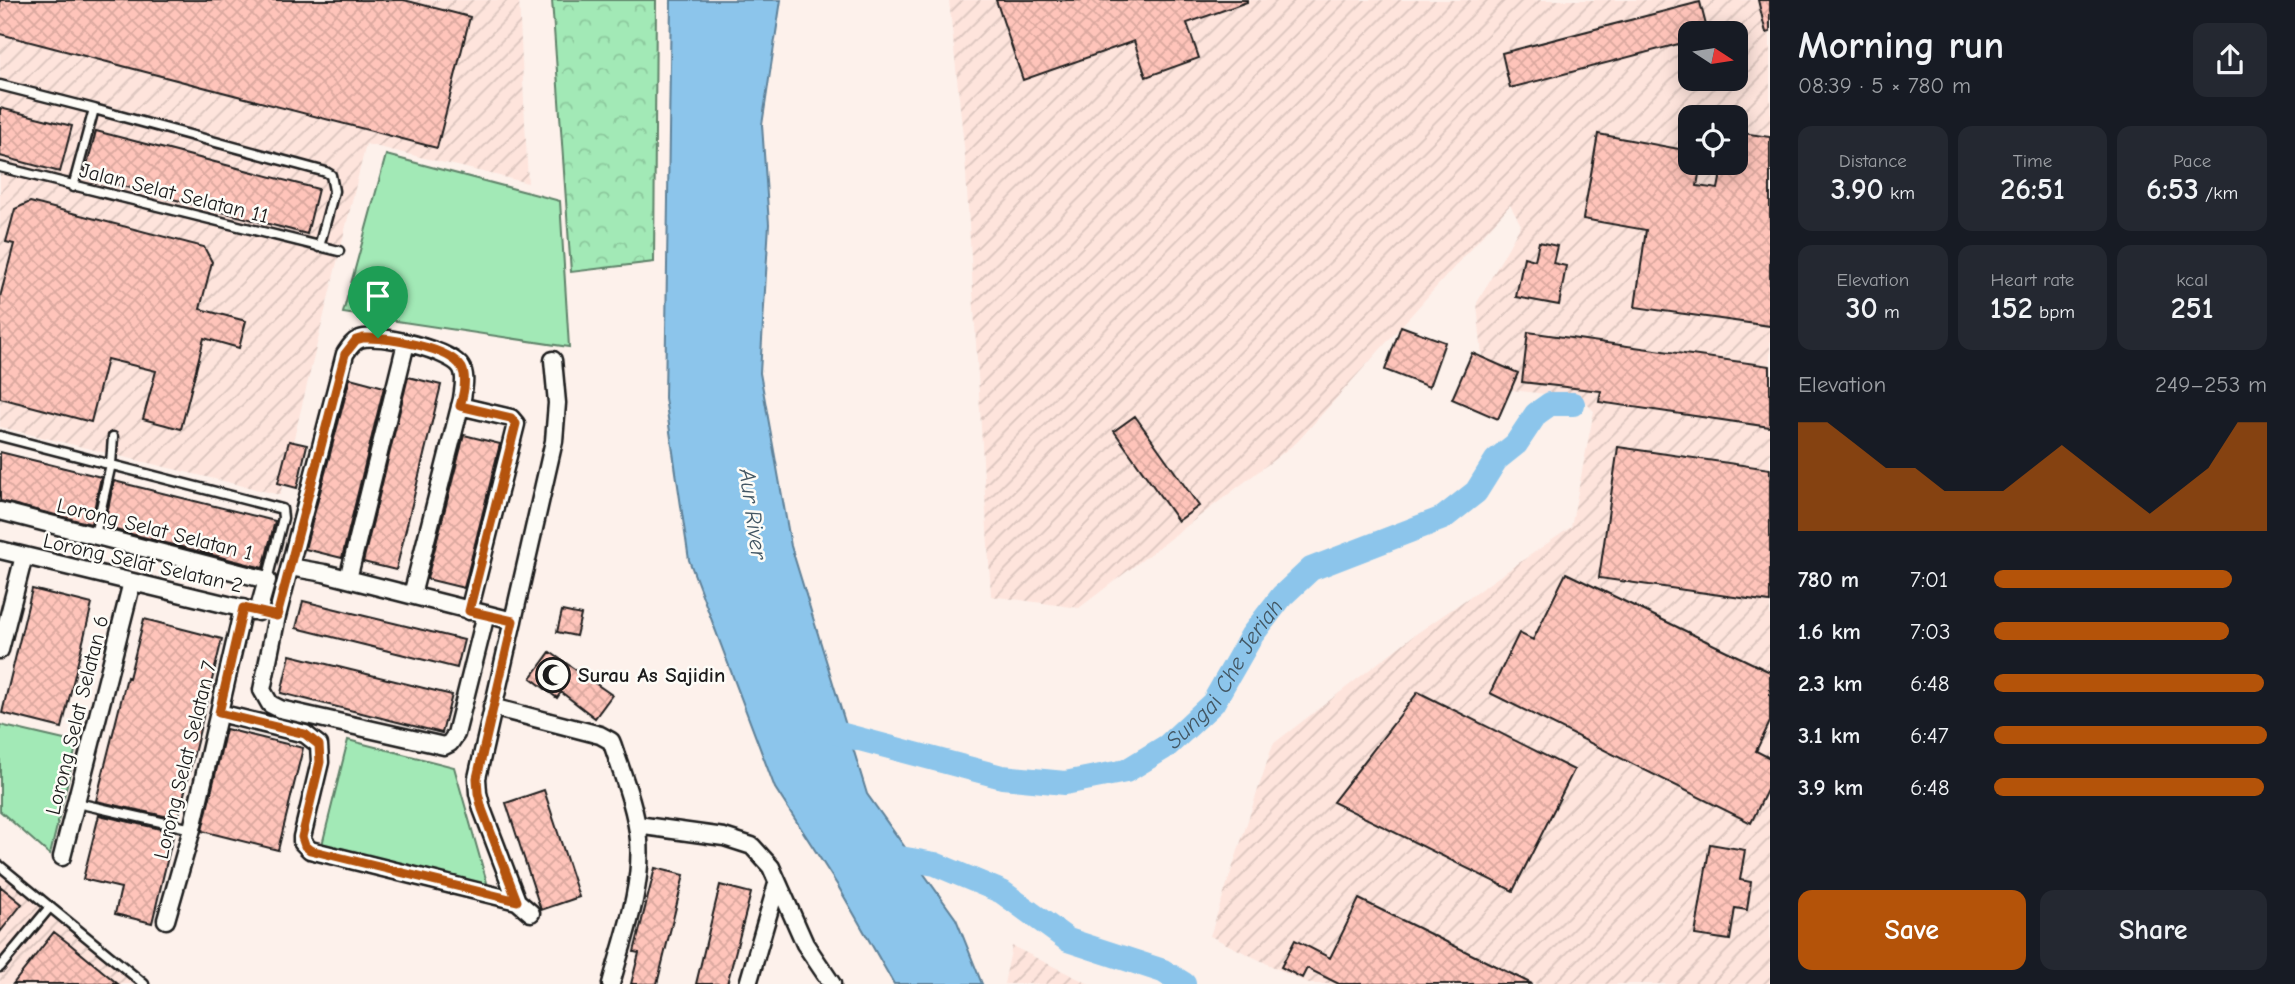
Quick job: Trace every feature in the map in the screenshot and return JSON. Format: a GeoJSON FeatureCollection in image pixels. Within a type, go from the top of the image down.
{"type":"FeatureCollection","features":[{"type":"Feature","properties":{"kind":"street"},"geometry":{"type":"LineString","coordinates":[[412,595],[460,406],[464,373],[455,359],[406,343],[363,338],[356,340],[345,354],[277,616],[262,690],[270,704],[280,709],[444,746],[450,743],[456,734],[486,614]]}},
{"type":"Feature","properties":{"kind":"street"},"geometry":{"type":"LineString","coordinates":[[348,579],[406,343]]}},
{"type":"Feature","properties":{"kind":"street"},"geometry":{"type":"LineString","coordinates":[[517,901],[478,793],[477,778],[554,442],[557,403],[553,360]]}},
{"type":"Feature","properties":{"kind":"street"},"geometry":{"type":"LineString","coordinates":[[460,406],[511,418],[516,424],[469,611]]}},
{"type":"Feature","properties":{"kind":"street","name":"Lorong Selat Selatan 1"},"geometry":{"type":"LineString","coordinates":[[0,511],[267,580],[251,610]]}},
{"type":"Feature","properties":{"kind":"street","name":"Lorong Selat Selatan 2"},"geometry":{"type":"LineString","coordinates":[[0,550],[277,616]]}},
{"type":"Feature","properties":{"kind":"street"},"geometry":{"type":"LineString","coordinates":[[0,650],[24,556]]}},
{"type":"Feature","properties":{"kind":"street"},"geometry":{"type":"LineString","coordinates":[[290,567],[513,621]]}},
{"type":"Feature","properties":{"kind":"street","name":"Lorong Selat Selatan 6"},"geometry":{"type":"LineString","coordinates":[[62,857],[132,582]]}},
{"type":"Feature","properties":{"kind":"street","name":"Lorong Selat Selatan 7"},"geometry":{"type":"LineString","coordinates":[[166,920],[219,713],[251,610]]}},
{"type":"Feature","properties":{"kind":"street"},"geometry":{"type":"LineString","coordinates":[[492,707],[600,735],[611,741],[637,825],[639,864],[635,892],[611,984]]}},
{"type":"Feature","properties":{"kind":"street"},"geometry":{"type":"LineString","coordinates":[[219,713],[305,734],[319,745],[320,762],[302,837],[305,846],[310,850],[517,901],[531,913]]}},
{"type":"Feature","properties":{"kind":"street"},"geometry":{"type":"LineString","coordinates":[[637,825],[724,837],[752,846],[771,867],[776,884],[805,944],[832,984]]}},
{"type":"Feature","properties":{"kind":"street"},"geometry":{"type":"LineString","coordinates":[[748,984],[776,884]]}},
{"type":"Feature","properties":{"kind":"lane"},"geometry":{"type":"LineString","coordinates":[[0,85],[326,172],[331,175],[334,191],[319,247]]}},
{"type":"Feature","properties":{"kind":"lane"},"geometry":{"type":"LineString","coordinates":[[74,187],[94,109]]}},
{"type":"Feature","properties":{"kind":"lane","name":"Jalan Selat Selatan 11"},"geometry":{"type":"LineString","coordinates":[[0,167],[340,251]]}},
{"type":"Feature","properties":{"kind":"lane"},"geometry":{"type":"LineString","coordinates":[[0,436],[282,509],[284,518],[267,580]]}},
{"type":"Feature","properties":{"kind":"lane"},"geometry":{"type":"LineString","coordinates":[[95,535],[111,464],[113,437]]}},
{"type":"Feature","properties":{"kind":"lane"},"geometry":{"type":"LineString","coordinates":[[77,803],[191,829]]}},
{"type":"Feature","properties":{"kind":"lane"},"geometry":{"type":"LineString","coordinates":[[0,866],[144,984]]}},
{"type":"Feature","properties":{"kind":"lane"},"geometry":{"type":"LineString","coordinates":[[0,967],[50,907]]}},
{"type":"Feature","properties":{"kind":"shaded area"},"geometry":{"type":"Polygon","coordinates":[[[0,0],[519,0],[528,183],[366,144],[280,495],[0,427],[0,0]]]}},
{"type":"Feature","properties":{"kind":"shaded area"},"geometry":{"type":"Polygon","coordinates":[[[949,0],[1770,0],[1770,984],[1309,984],[1210,936],[1273,744],[1413,636],[1571,527],[1594,411],[1581,398],[1485,387],[1477,303],[1521,225],[1510,205],[1297,442],[1079,608],[991,596],[965,156],[949,0]]]}},
{"type":"Feature","properties":{"kind":"shaded area"},"geometry":{"type":"Polygon","coordinates":[[[0,870],[140,984],[0,984],[0,870]]]}},
{"type":"Feature","properties":{"kind":"shaded area"},"geometry":{"type":"Polygon","coordinates":[[[1012,946],[1089,984],[1004,984],[1012,946]]]}},
{"type":"Feature","properties":{"kind":"green space"},"geometry":{"type":"Polygon","coordinates":[[[552,0],[656,0],[654,262],[571,272],[552,0]]]}},
{"type":"Feature","properties":{"kind":"green space"},"geometry":{"type":"Polygon","coordinates":[[[386,155],[560,201],[569,347],[343,313],[386,155]]]}},
{"type":"Feature","properties":{"kind":"green space"},"geometry":{"type":"Polygon","coordinates":[[[0,725],[77,743],[50,855],[0,811],[0,725]]]}},
{"type":"Feature","properties":{"kind":"green space"},"geometry":{"type":"Polygon","coordinates":[[[348,740],[454,767],[488,886],[322,845],[348,740]]]}},
{"type":"Feature","properties":{"kind":"water","name":"Aur River"},"geometry":{"type":"Polygon","coordinates":[[[671,0],[781,0],[762,125],[769,224],[760,373],[791,546],[867,794],[956,919],[982,984],[894,984],[838,886],[775,788],[689,560],[665,398],[671,0]]]}},
{"type":"Feature","properties":{"kind":"building"},"geometry":{"type":"Polygon","coordinates":[[[0,0],[404,0],[470,17],[437,148],[0,34],[0,0]]]}},
{"type":"Feature","properties":{"kind":"building"},"geometry":{"type":"Polygon","coordinates":[[[996,0],[1247,2],[1187,23],[1199,58],[1146,77],[1134,41],[1023,80],[996,0]]]}},
{"type":"Feature","properties":{"kind":"building"},"geometry":{"type":"Polygon","coordinates":[[[1758,0],[1770,0],[1770,32],[1766,33],[1758,0]]]}},
{"type":"Feature","properties":{"kind":"building"},"geometry":{"type":"Polygon","coordinates":[[[1700,2],[1705,21],[1678,21],[1678,44],[1510,88],[1502,53],[1700,2]]]}},
{"type":"Feature","properties":{"kind":"building"},"geometry":{"type":"Polygon","coordinates":[[[0,108],[72,126],[60,172],[0,156],[0,108]]]}},
{"type":"Feature","properties":{"kind":"building"},"geometry":{"type":"Polygon","coordinates":[[[96,131],[318,189],[307,234],[84,176],[96,131]]]}},
{"type":"Feature","properties":{"kind":"building"},"geometry":{"type":"Polygon","coordinates":[[[1598,134],[1678,149],[1678,175],[1699,175],[1697,186],[1718,189],[1721,175],[1748,175],[1748,134],[1770,137],[1770,326],[1635,307],[1646,230],[1583,219],[1598,134]]]}},
{"type":"Feature","properties":{"kind":"building"},"geometry":{"type":"Polygon","coordinates":[[[30,202],[204,247],[212,262],[200,309],[246,321],[239,348],[204,338],[181,429],[143,419],[156,371],[107,359],[91,422],[0,398],[0,297],[14,244],[6,242],[15,209],[30,202]]]}},
{"type":"Feature","properties":{"kind":"building"},"geometry":{"type":"Polygon","coordinates":[[[1539,242],[1557,246],[1553,263],[1566,266],[1559,305],[1516,297],[1524,257],[1535,260],[1539,242]]]}},
{"type":"Feature","properties":{"kind":"building"},"geometry":{"type":"Polygon","coordinates":[[[1401,326],[1445,342],[1429,387],[1385,370],[1401,326]]]}},
{"type":"Feature","properties":{"kind":"building"},"geometry":{"type":"Polygon","coordinates":[[[1528,332],[1770,366],[1770,427],[1599,402],[1601,391],[1522,382],[1528,332]]]}},
{"type":"Feature","properties":{"kind":"building"},"geometry":{"type":"Polygon","coordinates":[[[1472,353],[1518,373],[1498,419],[1452,399],[1472,353]]]}},
{"type":"Feature","properties":{"kind":"building"},"geometry":{"type":"Polygon","coordinates":[[[408,377],[441,385],[396,570],[363,562],[408,377]]]}},
{"type":"Feature","properties":{"kind":"building"},"geometry":{"type":"Polygon","coordinates":[[[350,378],[384,387],[342,558],[305,549],[350,378]]]}},
{"type":"Feature","properties":{"kind":"building"},"geometry":{"type":"Polygon","coordinates":[[[1135,416],[1199,506],[1178,521],[1114,431],[1135,416]]]}},
{"type":"Feature","properties":{"kind":"building"},"geometry":{"type":"Polygon","coordinates":[[[464,435],[500,444],[464,588],[427,579],[464,435]]]}},
{"type":"Feature","properties":{"kind":"building"},"geometry":{"type":"Polygon","coordinates":[[[289,441],[307,445],[297,488],[278,483],[289,441]]]}},
{"type":"Feature","properties":{"kind":"building"},"geometry":{"type":"Polygon","coordinates":[[[1618,447],[1770,469],[1770,602],[1599,578],[1618,447]]]}},
{"type":"Feature","properties":{"kind":"building"},"geometry":{"type":"Polygon","coordinates":[[[0,452],[101,477],[91,524],[0,501],[0,452]]]}},
{"type":"Feature","properties":{"kind":"building"},"geometry":{"type":"Polygon","coordinates":[[[114,481],[275,521],[263,568],[104,527],[114,481]]]}},
{"type":"Feature","properties":{"kind":"building"},"geometry":{"type":"Polygon","coordinates":[[[1566,573],[1770,672],[1770,722],[1756,751],[1770,758],[1770,784],[1751,823],[1490,693],[1519,633],[1533,640],[1566,573]]]}},
{"type":"Feature","properties":{"kind":"building"},"geometry":{"type":"Polygon","coordinates":[[[32,589],[92,604],[62,728],[2,713],[32,589]]]}},
{"type":"Feature","properties":{"kind":"building"},"geometry":{"type":"Polygon","coordinates":[[[303,601],[464,640],[457,668],[296,628],[303,601]]]}},
{"type":"Feature","properties":{"kind":"building"},"geometry":{"type":"Polygon","coordinates":[[[562,611],[581,615],[576,636],[557,632],[562,611]]]}},
{"type":"Feature","properties":{"kind":"building"},"geometry":{"type":"Polygon","coordinates":[[[144,619],[222,639],[178,819],[96,801],[144,619]]]}},
{"type":"Feature","properties":{"kind":"building"},"geometry":{"type":"Polygon","coordinates":[[[550,652],[612,695],[595,718],[561,692],[557,698],[531,678],[550,652]]]}},
{"type":"Feature","properties":{"kind":"building"},"geometry":{"type":"Polygon","coordinates":[[[290,655],[452,695],[442,733],[281,693],[290,655]]]}},
{"type":"Feature","properties":{"kind":"building"},"geometry":{"type":"Polygon","coordinates":[[[1418,692],[1574,770],[1513,891],[1333,802],[1418,692]]]}},
{"type":"Feature","properties":{"kind":"building"},"geometry":{"type":"Polygon","coordinates":[[[226,729],[303,748],[278,850],[202,831],[226,729]]]}},
{"type":"Feature","properties":{"kind":"building"},"geometry":{"type":"Polygon","coordinates":[[[544,790],[579,897],[541,910],[506,803],[544,790]]]}},
{"type":"Feature","properties":{"kind":"building"},"geometry":{"type":"Polygon","coordinates":[[[99,815],[174,832],[152,923],[115,914],[121,888],[83,879],[99,815]]]}},
{"type":"Feature","properties":{"kind":"building"},"geometry":{"type":"Polygon","coordinates":[[[1710,844],[1745,850],[1740,880],[1751,882],[1747,910],[1735,908],[1730,940],[1695,935],[1710,844]]]}},
{"type":"Feature","properties":{"kind":"building"},"geometry":{"type":"Polygon","coordinates":[[[655,868],[684,875],[657,984],[631,984],[639,953],[634,952],[655,868]]]}},
{"type":"Feature","properties":{"kind":"building"},"geometry":{"type":"Polygon","coordinates":[[[720,885],[751,893],[727,984],[696,984],[720,885]]]}},
{"type":"Feature","properties":{"kind":"building"},"geometry":{"type":"Polygon","coordinates":[[[0,886],[22,904],[0,932],[0,886]]]}},
{"type":"Feature","properties":{"kind":"building"},"geometry":{"type":"Polygon","coordinates":[[[1359,899],[1532,984],[1339,984],[1307,968],[1302,978],[1281,967],[1295,940],[1330,958],[1359,899]]]}},
{"type":"Feature","properties":{"kind":"building"},"geometry":{"type":"Polygon","coordinates":[[[54,932],[71,945],[118,984],[13,984],[54,932]]]}},
{"type":"Feature","properties":{"kind":"waterway","name":"Sungai Che Jeriah"},"geometry":{"type":"LineString","coordinates":[[818,728],[1002,777],[1065,783],[1126,771],[1167,746],[1213,703],[1252,635],[1282,596],[1311,569],[1443,518],[1476,492],[1496,460],[1516,444],[1536,414],[1550,404],[1573,404]]}},
{"type":"Feature","properties":{"kind":"waterway"},"geometry":{"type":"LineString","coordinates":[[883,855],[935,864],[1002,892],[1068,940],[1163,971],[1184,984]]}},
{"type":"Feature","properties":{"kind":"place","name":"Surau As Sajidin"},"geometry":{"type":"Point","coordinates":[553,675]}},
{"type":"Feature","properties":{"kind":"route"},"geometry":{"type":"LineString","coordinates":[[378,338],[406,343],[455,359],[464,373],[460,406],[511,418],[516,424],[469,611],[513,621],[477,778],[482,809],[517,901],[310,850],[302,842],[302,837],[320,762],[319,745],[305,734],[219,713],[243,608],[277,616],[345,354],[356,340],[378,338]]}}]}
